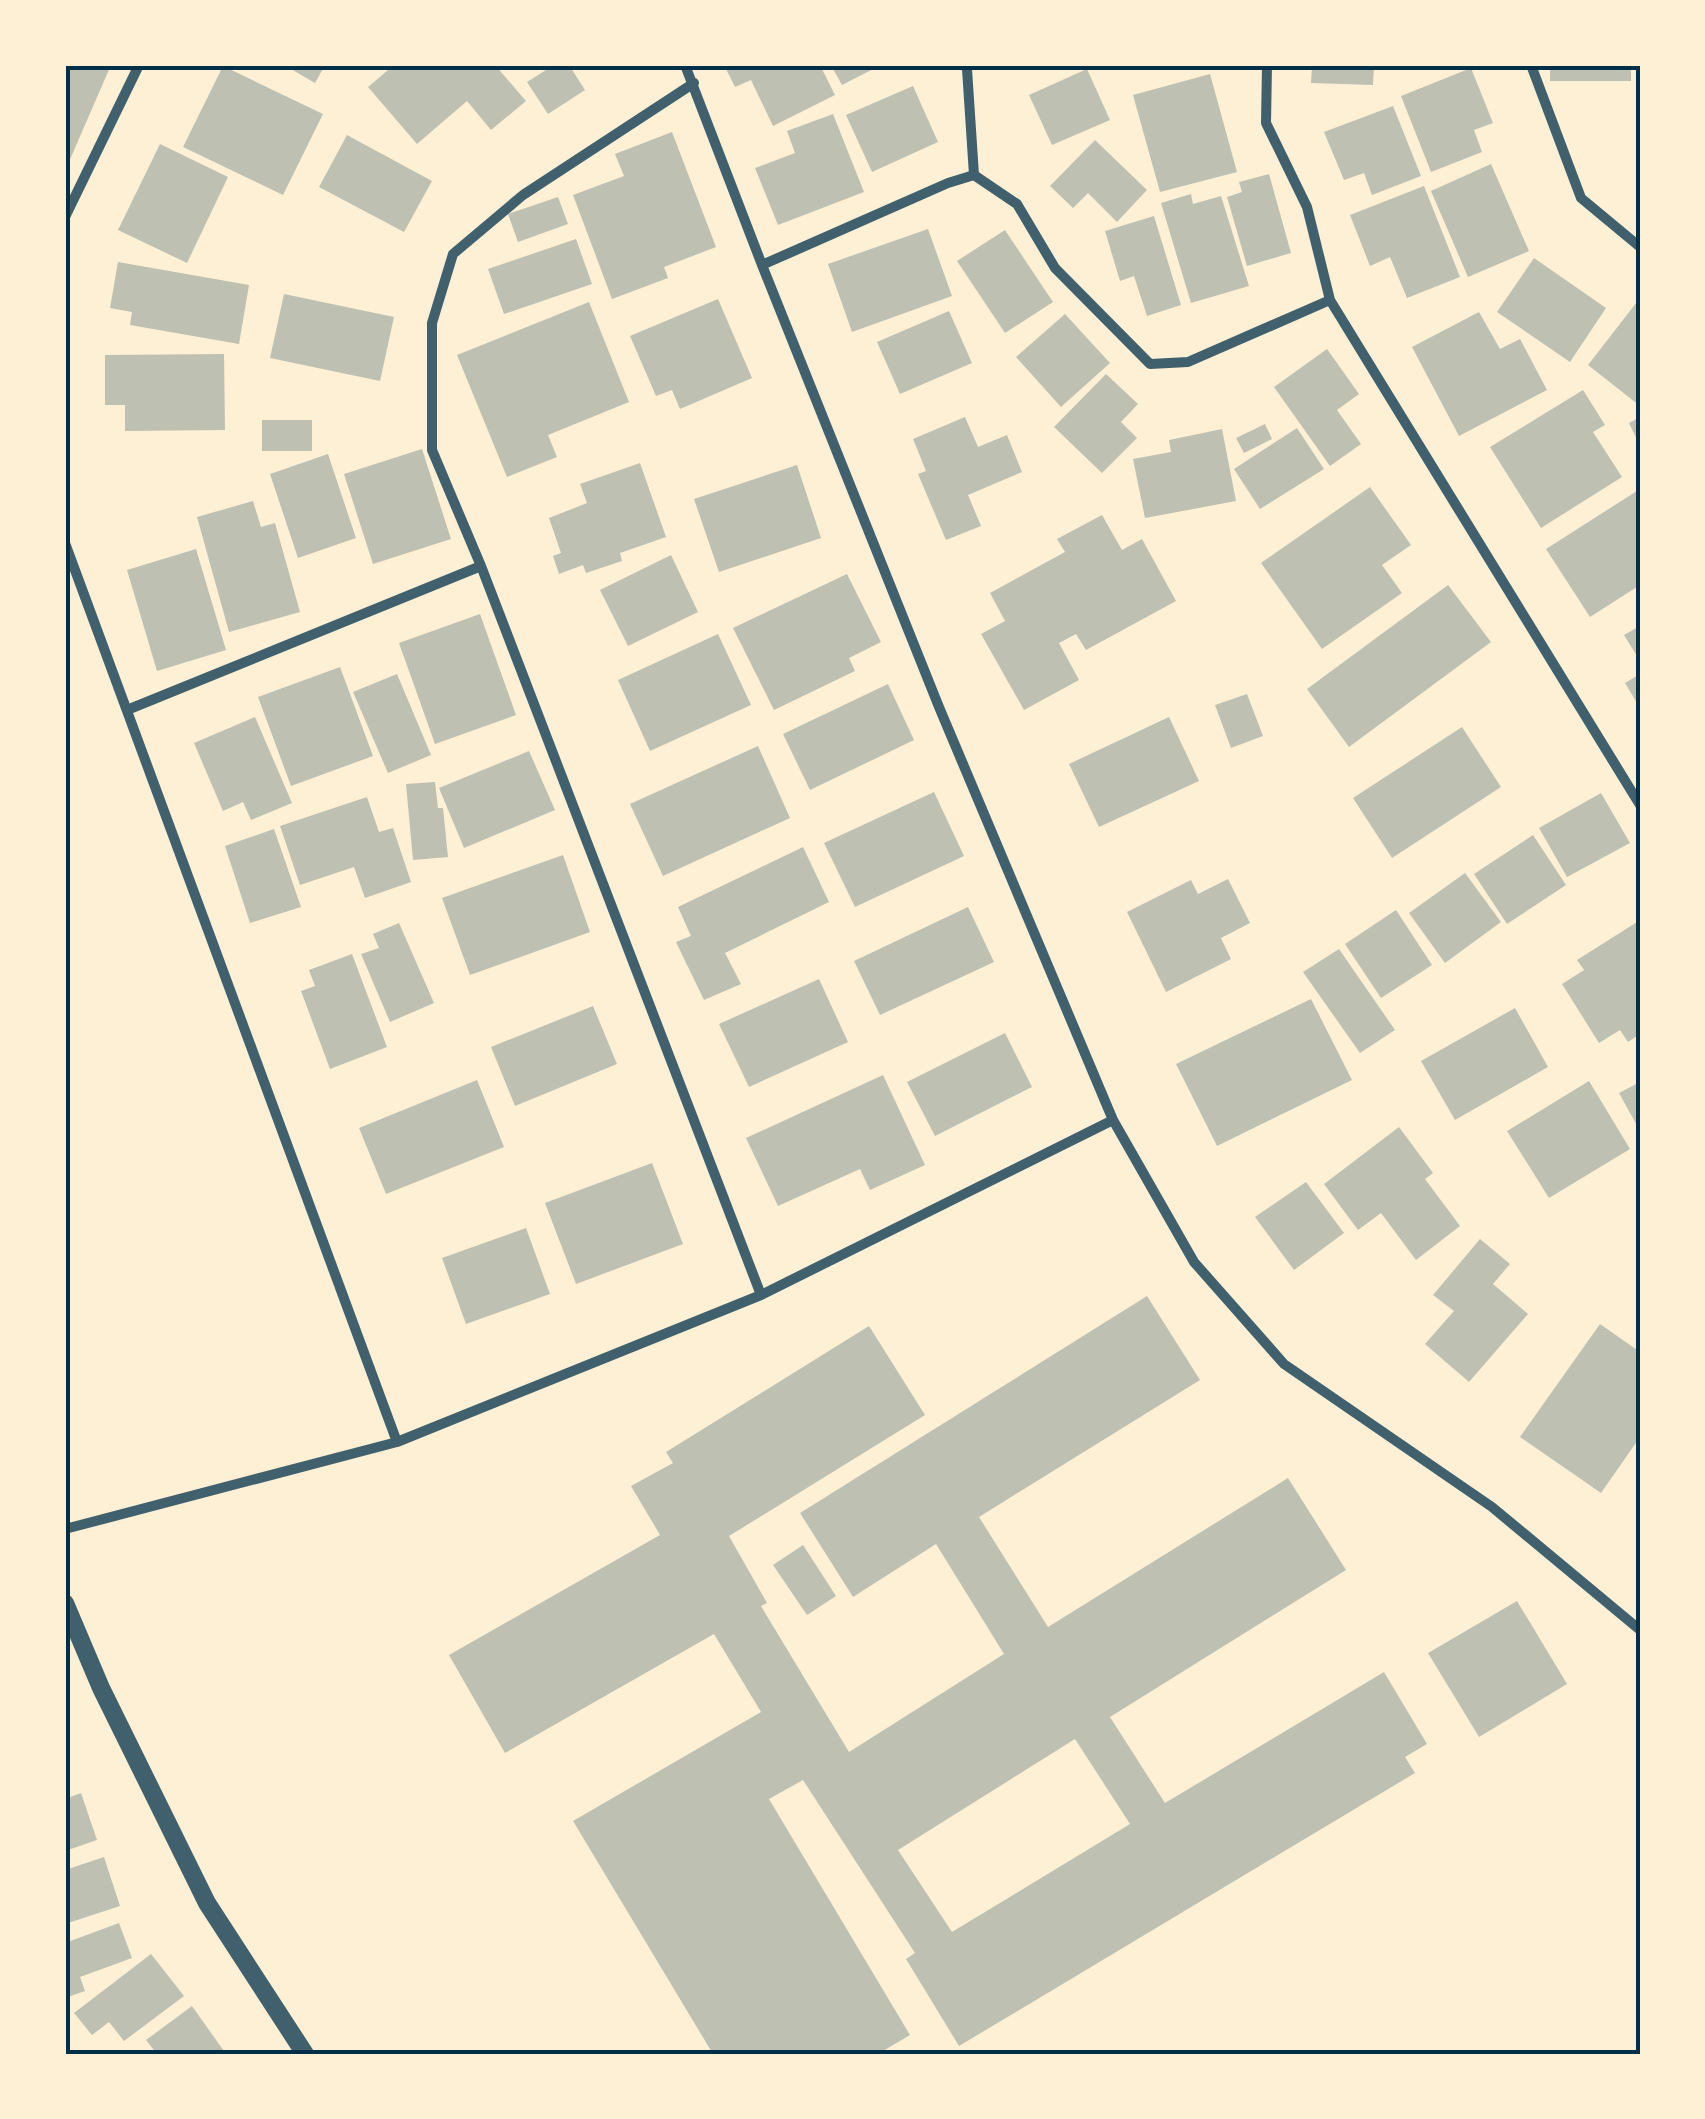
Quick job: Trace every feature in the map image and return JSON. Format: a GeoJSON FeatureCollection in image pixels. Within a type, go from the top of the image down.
{"type":"FeatureCollection","features":[{"type":"Feature","properties":{"kind":"street"},"geometry":{"type":"LineString","coordinates":[[65,217],[139,65]]}},
{"type":"Feature","properties":{"kind":"street"},"geometry":{"type":"LineString","coordinates":[[685,65],[932,689],[1113,1120],[1194,1262],[1284,1364],[1492,1507],[1640,1630]]}},
{"type":"Feature","properties":{"kind":"street"},"geometry":{"type":"LineString","coordinates":[[964,65],[974,174]]}},
{"type":"Feature","properties":{"kind":"street"},"geometry":{"type":"LineString","coordinates":[[1267,65],[1266,123],[1307,208],[1330,300],[1640,805]]}},
{"type":"Feature","properties":{"kind":"street"},"geometry":{"type":"LineString","coordinates":[[1531,65],[1581,198],[1640,247]]}},
{"type":"Feature","properties":{"kind":"street"},"geometry":{"type":"LineString","coordinates":[[694,82],[523,195],[453,254],[432,323],[432,450],[481,566],[761,1294]]}},
{"type":"Feature","properties":{"kind":"street"},"geometry":{"type":"LineString","coordinates":[[762,265],[974,174]]}},
{"type":"Feature","properties":{"kind":"street"},"geometry":{"type":"LineString","coordinates":[[974,174],[1017,204],[1056,268],[1150,364],[1188,362],[1330,300]]}},
{"type":"Feature","properties":{"kind":"street"},"geometry":{"type":"LineString","coordinates":[[65,543],[397,1442]]}},
{"type":"Feature","properties":{"kind":"street"},"geometry":{"type":"LineString","coordinates":[[127,710],[481,566]]}},
{"type":"Feature","properties":{"kind":"street"},"geometry":{"type":"LineString","coordinates":[[65,1529],[397,1442],[761,1294],[1113,1120]]}},
{"type":"Feature","properties":{"kind":"street"},"geometry":{"type":"LineString","coordinates":[[65,1603],[100,1688],[207,1903],[305,2054]]}},
{"type":"Feature","properties":{"kind":"building"},"geometry":{"type":"Polygon","coordinates":[[[65,65],[111,65],[65,171],[65,65]]]}},
{"type":"Feature","properties":{"kind":"building"},"geometry":{"type":"Polygon","coordinates":[[[284,65],[325,65],[315,83],[284,65]]]}},
{"type":"Feature","properties":{"kind":"building"},"geometry":{"type":"Polygon","coordinates":[[[394,65],[495,65],[526,101],[491,130],[467,101],[417,144],[368,87],[394,65]]]}},
{"type":"Feature","properties":{"kind":"building"},"geometry":{"type":"Polygon","coordinates":[[[554,65],[569,65],[585,90],[548,114],[527,82],[554,65]]]}},
{"type":"Feature","properties":{"kind":"building"},"geometry":{"type":"Polygon","coordinates":[[[820,65],[835,95],[773,126],[751,80],[735,87],[725,67],[820,65]]]}},
{"type":"Feature","properties":{"kind":"building"},"geometry":{"type":"Polygon","coordinates":[[[831,65],[881,65],[842,85],[831,65]]]}},
{"type":"Feature","properties":{"kind":"building"},"geometry":{"type":"Polygon","coordinates":[[[1312,65],[1374,65],[1373,85],[1311,83],[1312,65]]]}},
{"type":"Feature","properties":{"kind":"building"},"geometry":{"type":"Polygon","coordinates":[[[1550,65],[1631,65],[1631,81],[1550,81],[1550,65]]]}},
{"type":"Feature","properties":{"kind":"building"},"geometry":{"type":"Polygon","coordinates":[[[223,66],[323,114],[283,195],[183,147],[223,66]]]}},
{"type":"Feature","properties":{"kind":"building"},"geometry":{"type":"Polygon","coordinates":[[[1471,68],[1493,123],[1474,130],[1482,152],[1431,172],[1401,96],[1471,68]]]}},
{"type":"Feature","properties":{"kind":"building"},"geometry":{"type":"Polygon","coordinates":[[[1087,69],[1110,120],[1052,145],[1029,95],[1087,69]]]}},
{"type":"Feature","properties":{"kind":"building"},"geometry":{"type":"Polygon","coordinates":[[[1210,74],[1237,172],[1160,192],[1133,95],[1210,74]]]}},
{"type":"Feature","properties":{"kind":"building"},"geometry":{"type":"Polygon","coordinates":[[[913,86],[938,142],[872,172],[846,115],[913,86]]]}},
{"type":"Feature","properties":{"kind":"building"},"geometry":{"type":"Polygon","coordinates":[[[1393,106],[1421,176],[1372,195],[1364,173],[1344,180],[1324,132],[1393,106]]]}},
{"type":"Feature","properties":{"kind":"building"},"geometry":{"type":"Polygon","coordinates":[[[833,114],[864,192],[778,225],[755,168],[795,153],[787,131],[833,114]]]}},
{"type":"Feature","properties":{"kind":"building"},"geometry":{"type":"Polygon","coordinates":[[[672,132],[716,247],[664,267],[668,278],[612,299],[573,195],[624,176],[615,154],[672,132]]]}},
{"type":"Feature","properties":{"kind":"building"},"geometry":{"type":"Polygon","coordinates":[[[347,135],[432,181],[404,232],[319,187],[347,135]]]}},
{"type":"Feature","properties":{"kind":"building"},"geometry":{"type":"Polygon","coordinates":[[[1095,140],[1147,190],[1117,222],[1088,193],[1073,208],[1050,186],[1095,140]]]}},
{"type":"Feature","properties":{"kind":"building"},"geometry":{"type":"Polygon","coordinates":[[[160,144],[228,177],[187,263],[118,230],[160,144]]]}},
{"type":"Feature","properties":{"kind":"building"},"geometry":{"type":"Polygon","coordinates":[[[1491,164],[1529,251],[1468,277],[1431,191],[1491,164]]]}},
{"type":"Feature","properties":{"kind":"building"},"geometry":{"type":"Polygon","coordinates":[[[1269,174],[1291,253],[1247,266],[1227,197],[1242,192],[1239,182],[1269,174]]]}},
{"type":"Feature","properties":{"kind":"building"},"geometry":{"type":"Polygon","coordinates":[[[1424,186],[1460,277],[1407,298],[1390,257],[1370,266],[1350,215],[1424,186]]]}},
{"type":"Feature","properties":{"kind":"building"},"geometry":{"type":"Polygon","coordinates":[[[1191,194],[1193,204],[1221,196],[1249,286],[1191,303],[1161,203],[1191,194]]]}},
{"type":"Feature","properties":{"kind":"building"},"geometry":{"type":"Polygon","coordinates":[[[558,197],[568,224],[518,242],[508,214],[558,197]]]}},
{"type":"Feature","properties":{"kind":"building"},"geometry":{"type":"Polygon","coordinates":[[[1154,216],[1181,305],[1147,316],[1134,276],[1120,281],[1105,231],[1154,216]]]}},
{"type":"Feature","properties":{"kind":"building"},"geometry":{"type":"Polygon","coordinates":[[[928,229],[952,296],[852,332],[828,264],[928,229]]]}},
{"type":"Feature","properties":{"kind":"building"},"geometry":{"type":"Polygon","coordinates":[[[1005,230],[1053,302],[1005,333],[957,261],[1005,230]]]}},
{"type":"Feature","properties":{"kind":"building"},"geometry":{"type":"Polygon","coordinates":[[[576,239],[592,284],[504,314],[488,269],[576,239]]]}},
{"type":"Feature","properties":{"kind":"building"},"geometry":{"type":"Polygon","coordinates":[[[1534,258],[1606,308],[1570,362],[1497,312],[1534,258]]]}},
{"type":"Feature","properties":{"kind":"building"},"geometry":{"type":"Polygon","coordinates":[[[118,262],[249,285],[239,344],[130,325],[132,312],[110,308],[118,262]]]}},
{"type":"Feature","properties":{"kind":"building"},"geometry":{"type":"Polygon","coordinates":[[[284,294],[394,317],[380,381],[270,358],[284,294]]]}},
{"type":"Feature","properties":{"kind":"building"},"geometry":{"type":"Polygon","coordinates":[[[1640,298],[1640,406],[1588,365],[1640,298]]]}},
{"type":"Feature","properties":{"kind":"building"},"geometry":{"type":"Polygon","coordinates":[[[718,299],[752,378],[680,409],[672,390],[656,396],[630,336],[718,299]]]}},
{"type":"Feature","properties":{"kind":"building"},"geometry":{"type":"Polygon","coordinates":[[[589,302],[629,402],[548,435],[557,457],[507,477],[457,355],[589,302]]]}},
{"type":"Feature","properties":{"kind":"building"},"geometry":{"type":"Polygon","coordinates":[[[949,311],[972,363],[900,394],[877,342],[949,311]]]}},
{"type":"Feature","properties":{"kind":"building"},"geometry":{"type":"Polygon","coordinates":[[[1479,312],[1500,349],[1520,339],[1547,390],[1459,436],[1412,347],[1479,312]]]}},
{"type":"Feature","properties":{"kind":"building"},"geometry":{"type":"Polygon","coordinates":[[[1065,314],[1110,363],[1061,407],[1016,357],[1065,314]]]}},
{"type":"Feature","properties":{"kind":"building"},"geometry":{"type":"Polygon","coordinates":[[[1327,349],[1359,394],[1337,410],[1361,444],[1330,466],[1274,387],[1327,349]]]}},
{"type":"Feature","properties":{"kind":"building"},"geometry":{"type":"Polygon","coordinates":[[[224,354],[225,430],[125,431],[125,405],[105,405],[105,355],[224,354]]]}},
{"type":"Feature","properties":{"kind":"building"},"geometry":{"type":"Polygon","coordinates":[[[1106,374],[1138,404],[1121,422],[1137,438],[1102,473],[1054,427],[1106,374]]]}},
{"type":"Feature","properties":{"kind":"building"},"geometry":{"type":"Polygon","coordinates":[[[1583,390],[1605,425],[1593,432],[1622,477],[1541,528],[1490,447],[1583,390]]]}},
{"type":"Feature","properties":{"kind":"building"},"geometry":{"type":"Polygon","coordinates":[[[965,417],[978,447],[1007,435],[1022,472],[968,495],[981,526],[946,540],[918,474],[926,471],[913,439],[965,417]]]}},
{"type":"Feature","properties":{"kind":"building"},"geometry":{"type":"Polygon","coordinates":[[[1640,417],[1640,446],[1629,423],[1640,417]]]}},
{"type":"Feature","properties":{"kind":"building"},"geometry":{"type":"Polygon","coordinates":[[[262,420],[312,420],[312,451],[262,451],[262,420]]]}},
{"type":"Feature","properties":{"kind":"building"},"geometry":{"type":"Polygon","coordinates":[[[1265,424],[1272,439],[1244,453],[1236,438],[1265,424]]]}},
{"type":"Feature","properties":{"kind":"building"},"geometry":{"type":"Polygon","coordinates":[[[1297,428],[1324,469],[1260,509],[1234,469],[1297,428]]]}},
{"type":"Feature","properties":{"kind":"building"},"geometry":{"type":"Polygon","coordinates":[[[1222,429],[1236,501],[1145,518],[1133,459],[1171,452],[1169,440],[1222,429]]]}},
{"type":"Feature","properties":{"kind":"building"},"geometry":{"type":"Polygon","coordinates":[[[422,449],[451,539],[373,564],[344,474],[422,449]]]}},
{"type":"Feature","properties":{"kind":"building"},"geometry":{"type":"Polygon","coordinates":[[[328,454],[356,538],[298,558],[270,474],[328,454]]]}},
{"type":"Feature","properties":{"kind":"building"},"geometry":{"type":"Polygon","coordinates":[[[640,463],[666,537],[620,553],[622,561],[586,573],[583,565],[559,574],[553,556],[561,553],[549,518],[587,503],[580,484],[640,463]]]}},
{"type":"Feature","properties":{"kind":"building"},"geometry":{"type":"Polygon","coordinates":[[[797,465],[821,538],[719,572],[694,499],[797,465]]]}},
{"type":"Feature","properties":{"kind":"building"},"geometry":{"type":"Polygon","coordinates":[[[1370,487],[1411,545],[1382,565],[1402,593],[1322,649],[1261,563],[1370,487]]]}},
{"type":"Feature","properties":{"kind":"building"},"geometry":{"type":"Polygon","coordinates":[[[1640,489],[1640,585],[1590,617],[1546,549],[1640,489]]]}},
{"type":"Feature","properties":{"kind":"building"},"geometry":{"type":"Polygon","coordinates":[[[253,501],[261,527],[275,523],[300,612],[229,632],[197,517],[253,501]]]}},
{"type":"Feature","properties":{"kind":"building"},"geometry":{"type":"Polygon","coordinates":[[[1102,515],[1122,550],[1142,539],[1176,601],[1086,650],[1076,634],[1059,643],[1079,680],[1024,710],[981,634],[1005,621],[990,593],[1065,552],[1057,539],[1102,515]]]}},
{"type":"Feature","properties":{"kind":"building"},"geometry":{"type":"Polygon","coordinates":[[[196,549],[226,650],[157,671],[127,570],[196,549]]]}},
{"type":"Feature","properties":{"kind":"building"},"geometry":{"type":"Polygon","coordinates":[[[671,555],[698,612],[628,646],[600,590],[671,555]]]}},
{"type":"Feature","properties":{"kind":"building"},"geometry":{"type":"Polygon","coordinates":[[[847,574],[881,642],[849,658],[855,671],[774,710],[733,628],[847,574]]]}},
{"type":"Feature","properties":{"kind":"building"},"geometry":{"type":"Polygon","coordinates":[[[1448,585],[1491,642],[1349,747],[1307,689],[1448,585]]]}},
{"type":"Feature","properties":{"kind":"building"},"geometry":{"type":"Polygon","coordinates":[[[480,614],[516,715],[435,744],[399,643],[480,614]]]}},
{"type":"Feature","properties":{"kind":"building"},"geometry":{"type":"Polygon","coordinates":[[[1640,626],[1640,661],[1624,635],[1640,626]]]}},
{"type":"Feature","properties":{"kind":"building"},"geometry":{"type":"Polygon","coordinates":[[[718,634],[751,705],[650,751],[618,680],[718,634]]]}},
{"type":"Feature","properties":{"kind":"building"},"geometry":{"type":"Polygon","coordinates":[[[340,667],[373,756],[291,786],[258,697],[340,667]]]}},
{"type":"Feature","properties":{"kind":"building"},"geometry":{"type":"Polygon","coordinates":[[[397,674],[431,755],[388,773],[353,692],[397,674]]]}},
{"type":"Feature","properties":{"kind":"building"},"geometry":{"type":"Polygon","coordinates":[[[1640,674],[1640,708],[1625,683],[1640,674]]]}},
{"type":"Feature","properties":{"kind":"building"},"geometry":{"type":"Polygon","coordinates":[[[888,684],[914,740],[810,790],[783,734],[888,684]]]}},
{"type":"Feature","properties":{"kind":"building"},"geometry":{"type":"Polygon","coordinates":[[[1247,694],[1263,736],[1231,748],[1215,705],[1247,694]]]}},
{"type":"Feature","properties":{"kind":"building"},"geometry":{"type":"Polygon","coordinates":[[[255,717],[292,803],[251,820],[243,802],[223,811],[194,743],[255,717]]]}},
{"type":"Feature","properties":{"kind":"building"},"geometry":{"type":"Polygon","coordinates":[[[1169,717],[1199,781],[1099,827],[1069,764],[1169,717]]]}},
{"type":"Feature","properties":{"kind":"building"},"geometry":{"type":"Polygon","coordinates":[[[1462,727],[1501,787],[1392,858],[1353,798],[1462,727]]]}},
{"type":"Feature","properties":{"kind":"building"},"geometry":{"type":"Polygon","coordinates":[[[758,746],[790,818],[663,876],[630,804],[758,746]]]}},
{"type":"Feature","properties":{"kind":"building"},"geometry":{"type":"Polygon","coordinates":[[[529,751],[555,810],[464,848],[439,788],[529,751]]]}},
{"type":"Feature","properties":{"kind":"building"},"geometry":{"type":"Polygon","coordinates":[[[435,782],[438,808],[443,808],[448,857],[413,860],[406,784],[435,782]]]}},
{"type":"Feature","properties":{"kind":"building"},"geometry":{"type":"Polygon","coordinates":[[[934,792],[964,856],[855,907],[824,843],[934,792]]]}},
{"type":"Feature","properties":{"kind":"building"},"geometry":{"type":"Polygon","coordinates":[[[1601,793],[1630,843],[1567,877],[1539,828],[1601,793]]]}},
{"type":"Feature","properties":{"kind":"building"},"geometry":{"type":"Polygon","coordinates":[[[367,797],[379,832],[393,828],[411,882],[365,898],[354,867],[300,885],[280,826],[367,797]]]}},
{"type":"Feature","properties":{"kind":"building"},"geometry":{"type":"Polygon","coordinates":[[[274,829],[301,907],[250,923],[225,846],[274,829]]]}},
{"type":"Feature","properties":{"kind":"building"},"geometry":{"type":"Polygon","coordinates":[[[1533,835],[1566,885],[1507,924],[1474,874],[1533,835]]]}},
{"type":"Feature","properties":{"kind":"building"},"geometry":{"type":"Polygon","coordinates":[[[803,847],[829,902],[725,953],[741,984],[704,1000],[676,942],[691,936],[678,907],[803,847]]]}},
{"type":"Feature","properties":{"kind":"building"},"geometry":{"type":"Polygon","coordinates":[[[563,855],[590,932],[470,975],[442,898],[563,855]]]}},
{"type":"Feature","properties":{"kind":"building"},"geometry":{"type":"Polygon","coordinates":[[[1465,873],[1501,922],[1445,963],[1409,913],[1465,873]]]}},
{"type":"Feature","properties":{"kind":"building"},"geometry":{"type":"Polygon","coordinates":[[[1228,879],[1250,923],[1221,938],[1231,959],[1166,992],[1127,912],[1191,880],[1198,894],[1228,879]]]}},
{"type":"Feature","properties":{"kind":"building"},"geometry":{"type":"Polygon","coordinates":[[[968,907],[994,962],[880,1015],[854,961],[968,907]]]}},
{"type":"Feature","properties":{"kind":"building"},"geometry":{"type":"Polygon","coordinates":[[[1396,910],[1432,965],[1381,998],[1345,944],[1396,910]]]}},
{"type":"Feature","properties":{"kind":"building"},"geometry":{"type":"Polygon","coordinates":[[[1637,922],[1640,1034],[1628,1042],[1620,1030],[1599,1043],[1562,984],[1584,970],[1577,960],[1637,922]]]}},
{"type":"Feature","properties":{"kind":"building"},"geometry":{"type":"Polygon","coordinates":[[[399,923],[434,1003],[390,1022],[361,954],[379,948],[373,934],[399,923]]]}},
{"type":"Feature","properties":{"kind":"building"},"geometry":{"type":"Polygon","coordinates":[[[1339,949],[1395,1030],[1360,1053],[1303,972],[1339,949]]]}},
{"type":"Feature","properties":{"kind":"building"},"geometry":{"type":"Polygon","coordinates":[[[352,954],[387,1047],[330,1069],[301,991],[315,986],[309,970],[352,954]]]}},
{"type":"Feature","properties":{"kind":"building"},"geometry":{"type":"Polygon","coordinates":[[[819,979],[848,1042],[749,1087],[719,1024],[819,979]]]}},
{"type":"Feature","properties":{"kind":"building"},"geometry":{"type":"Polygon","coordinates":[[[1311,999],[1352,1080],[1217,1146],[1176,1064],[1311,999]]]}},
{"type":"Feature","properties":{"kind":"building"},"geometry":{"type":"Polygon","coordinates":[[[593,1006],[617,1064],[515,1106],[491,1047],[593,1006]]]}},
{"type":"Feature","properties":{"kind":"building"},"geometry":{"type":"Polygon","coordinates":[[[1515,1008],[1548,1067],[1455,1120],[1421,1061],[1515,1008]]]}},
{"type":"Feature","properties":{"kind":"building"},"geometry":{"type":"Polygon","coordinates":[[[1005,1033],[1032,1087],[935,1136],[907,1082],[1005,1033]]]}},
{"type":"Feature","properties":{"kind":"building"},"geometry":{"type":"Polygon","coordinates":[[[883,1075],[925,1165],[870,1190],[860,1169],[778,1206],[746,1138],[883,1075]]]}},
{"type":"Feature","properties":{"kind":"building"},"geometry":{"type":"Polygon","coordinates":[[[477,1080],[504,1147],[386,1194],[359,1128],[477,1080]]]}},
{"type":"Feature","properties":{"kind":"building"},"geometry":{"type":"Polygon","coordinates":[[[1589,1081],[1630,1149],[1549,1198],[1507,1131],[1589,1081]]]}},
{"type":"Feature","properties":{"kind":"building"},"geometry":{"type":"Polygon","coordinates":[[[1640,1082],[1640,1131],[1619,1093],[1640,1082]]]}},
{"type":"Feature","properties":{"kind":"building"},"geometry":{"type":"Polygon","coordinates":[[[1399,1127],[1433,1173],[1425,1179],[1460,1226],[1416,1260],[1381,1213],[1358,1230],[1324,1184],[1399,1127]]]}},
{"type":"Feature","properties":{"kind":"building"},"geometry":{"type":"Polygon","coordinates":[[[652,1163],[683,1244],[576,1284],[545,1203],[652,1163]]]}},
{"type":"Feature","properties":{"kind":"building"},"geometry":{"type":"Polygon","coordinates":[[[1306,1182],[1344,1233],[1294,1270],[1255,1217],[1306,1182]]]}},
{"type":"Feature","properties":{"kind":"building"},"geometry":{"type":"Polygon","coordinates":[[[526,1228],[550,1294],[466,1324],[442,1258],[526,1228]]]}},
{"type":"Feature","properties":{"kind":"building"},"geometry":{"type":"Polygon","coordinates":[[[1480,1239],[1510,1264],[1493,1284],[1528,1314],[1469,1382],[1425,1344],[1454,1311],[1433,1295],[1480,1239]]]}},
{"type":"Feature","properties":{"kind":"building"},"geometry":{"type":"Polygon","coordinates":[[[1147,1296],[1200,1380],[979,1517],[1048,1627],[1288,1478],[1346,1570],[1110,1717],[1165,1803],[1384,1672],[1427,1744],[1405,1757],[1415,1773],[959,2046],[906,1959],[915,1953],[803,1780],[769,1799],[910,2035],[878,2054],[713,2054],[573,1821],[761,1712],[714,1634],[505,1753],[449,1655],[660,1535],[631,1486],[673,1463],[666,1452],[869,1326],[925,1415],[729,1536],[767,1603],[761,1606],[849,1752],[1004,1654],[936,1544],[853,1597],[800,1513],[1147,1296]],[[1075,1739],[898,1850],[952,1932],[1130,1824],[1075,1739]]]}},
{"type":"Feature","properties":{"kind":"building"},"geometry":{"type":"Polygon","coordinates":[[[1600,1324],[1640,1352],[1640,1437],[1601,1493],[1520,1437],[1600,1324]]]}},
{"type":"Feature","properties":{"kind":"building"},"geometry":{"type":"Polygon","coordinates":[[[803,1545],[836,1596],[807,1615],[773,1565],[803,1545]]]}},
{"type":"Feature","properties":{"kind":"building"},"geometry":{"type":"Polygon","coordinates":[[[1517,1601],[1567,1684],[1479,1737],[1428,1653],[1517,1601]]]}},
{"type":"Feature","properties":{"kind":"building"},"geometry":{"type":"Polygon","coordinates":[[[81,1793],[97,1840],[65,1851],[65,1799],[81,1793]]]}},
{"type":"Feature","properties":{"kind":"building"},"geometry":{"type":"Polygon","coordinates":[[[104,1857],[120,1906],[65,1924],[65,1870],[104,1857]]]}},
{"type":"Feature","properties":{"kind":"building"},"geometry":{"type":"Polygon","coordinates":[[[119,1923],[132,1958],[80,1977],[85,1991],[65,1998],[65,1943],[119,1923]]]}},
{"type":"Feature","properties":{"kind":"building"},"geometry":{"type":"Polygon","coordinates":[[[151,1954],[184,1996],[124,2041],[109,2022],[92,2035],[74,2013],[151,1954]]]}},
{"type":"Feature","properties":{"kind":"building"},"geometry":{"type":"Polygon","coordinates":[[[192,2006],[226,2054],[157,2054],[146,2040],[192,2006]]]}}]}
